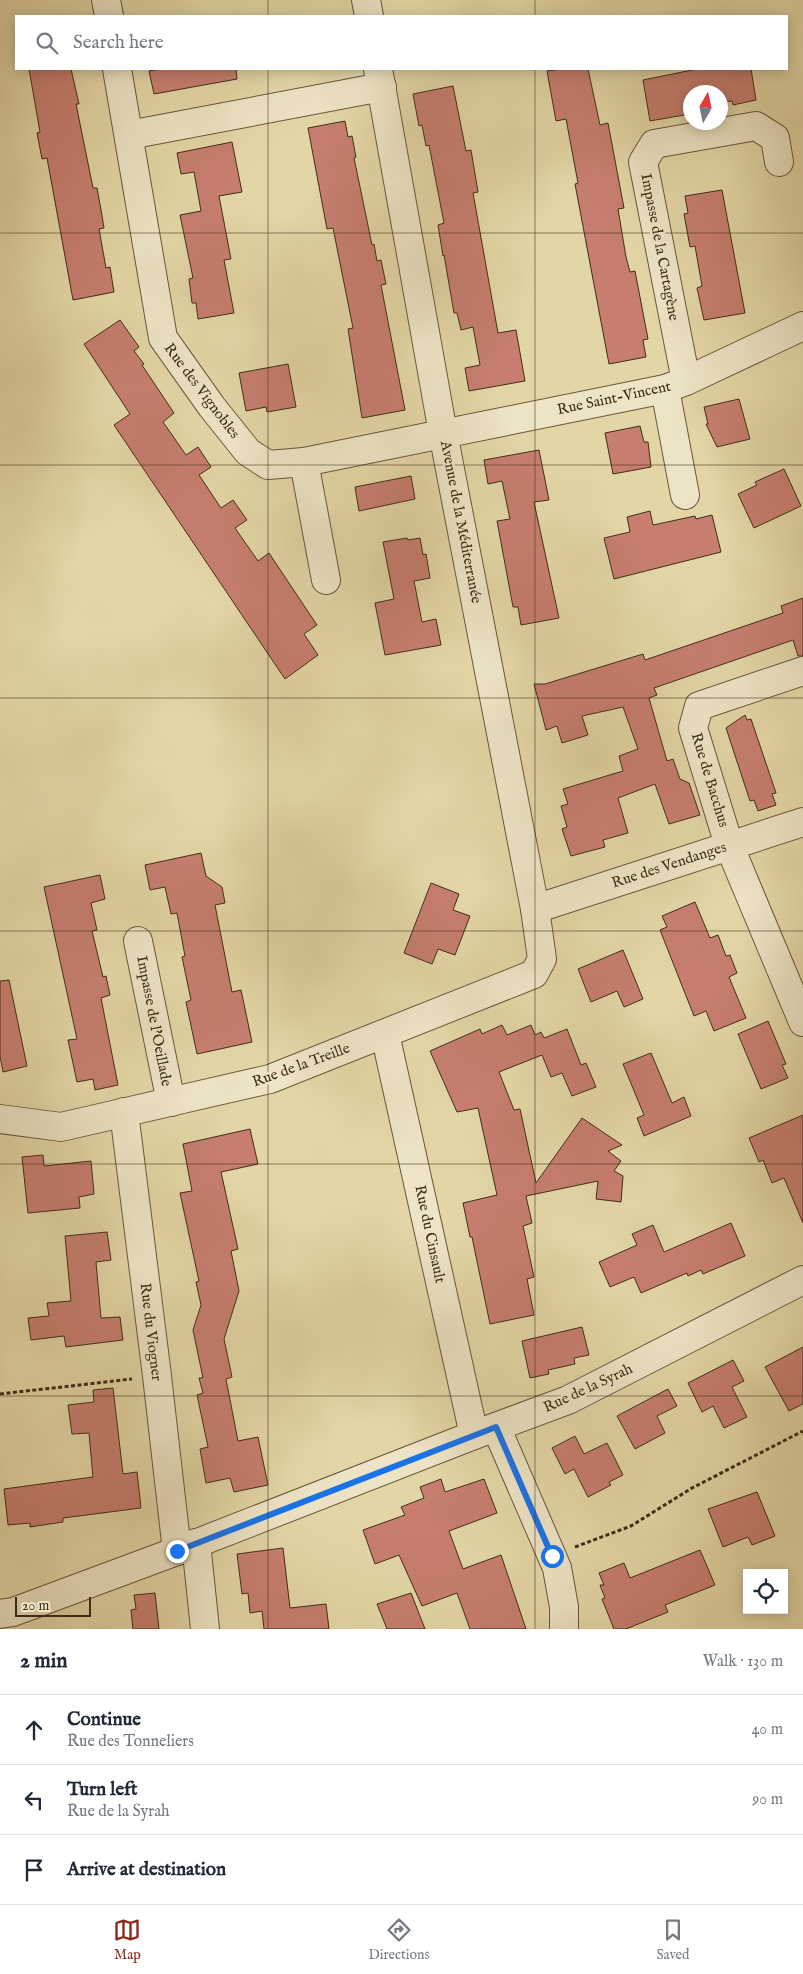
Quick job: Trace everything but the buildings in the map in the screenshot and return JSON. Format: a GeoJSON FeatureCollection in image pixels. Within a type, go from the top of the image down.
{"type":"FeatureCollection","features":[{"type":"Feature","properties":{"kind":"street"},"geometry":{"type":"LineString","coordinates":[[106,0],[108,15]]}},
{"type":"Feature","properties":{"kind":"street"},"geometry":{"type":"LineString","coordinates":[[366,0],[369,15]]}},
{"type":"Feature","properties":{"kind":"street","name":"Rue des Vignobles"},"geometry":{"type":"LineString","coordinates":[[117,70],[163,338],[212,407],[248,452],[268,465],[304,462],[443,433]]}},
{"type":"Feature","properties":{"kind":"street"},"geometry":{"type":"LineString","coordinates":[[129,135],[380,78]]}},
{"type":"Feature","properties":{"kind":"street","name":"Avenue de la Méditerranée"},"geometry":{"type":"LineString","coordinates":[[380,78],[443,433],[535,909],[542,959],[534,974]]}},
{"type":"Feature","properties":{"kind":"street","name":"Impasse de la Cartagène"},"geometry":{"type":"LineString","coordinates":[[685,495],[676,385],[643,162],[654,144],[756,126],[775,138],[779,162]]}},
{"type":"Feature","properties":{"kind":"street","name":"Rue Saint-Vincent"},"geometry":{"type":"LineString","coordinates":[[443,433],[676,385],[803,326]]}},
{"type":"Feature","properties":{"kind":"street"},"geometry":{"type":"LineString","coordinates":[[304,462],[326,580]]}},
{"type":"Feature","properties":{"kind":"street","name":"Rue de Bacchus"},"geometry":{"type":"LineString","coordinates":[[729,845],[694,728],[700,706],[803,671]]}},
{"type":"Feature","properties":{"kind":"street","name":"Rue des Vendanges"},"geometry":{"type":"LineString","coordinates":[[535,909],[803,822]]}},
{"type":"Feature","properties":{"kind":"street"},"geometry":{"type":"LineString","coordinates":[[729,845],[803,1022]]}},
{"type":"Feature","properties":{"kind":"street","name":"Impasse de l'Oeillade"},"geometry":{"type":"LineString","coordinates":[[138,941],[171,1102]]}},
{"type":"Feature","properties":{"kind":"street","name":"Rue de la Treille"},"geometry":{"type":"LineString","coordinates":[[0,1119],[61,1127],[270,1079],[534,974]]}},
{"type":"Feature","properties":{"kind":"street","name":"Rue du Cinsault"},"geometry":{"type":"LineString","coordinates":[[385,1034],[485,1431],[557,1568],[564,1607],[564,1629]]}},
{"type":"Feature","properties":{"kind":"street","name":"Rue du Viogner"},"geometry":{"type":"LineString","coordinates":[[124,1112],[157,1376],[186,1547],[205,1629]]}},
{"type":"Feature","properties":{"kind":"street","name":"Rue de la Syrah"},"geometry":{"type":"LineString","coordinates":[[0,1614],[13,1612],[186,1547],[568,1400],[803,1280]]}},
{"type":"Feature","properties":{"kind":"path"},"geometry":{"type":"LineString","coordinates":[[0,1394],[157,1376]]}},
{"type":"Feature","properties":{"kind":"path"},"geometry":{"type":"LineString","coordinates":[[552,1556],[631,1526],[692,1488],[780,1441],[803,1431]]}},
{"type":"Feature","properties":{"kind":"route"},"geometry":{"type":"LineString","coordinates":[[177,1551],[496,1427],[552,1556]]}}]}
